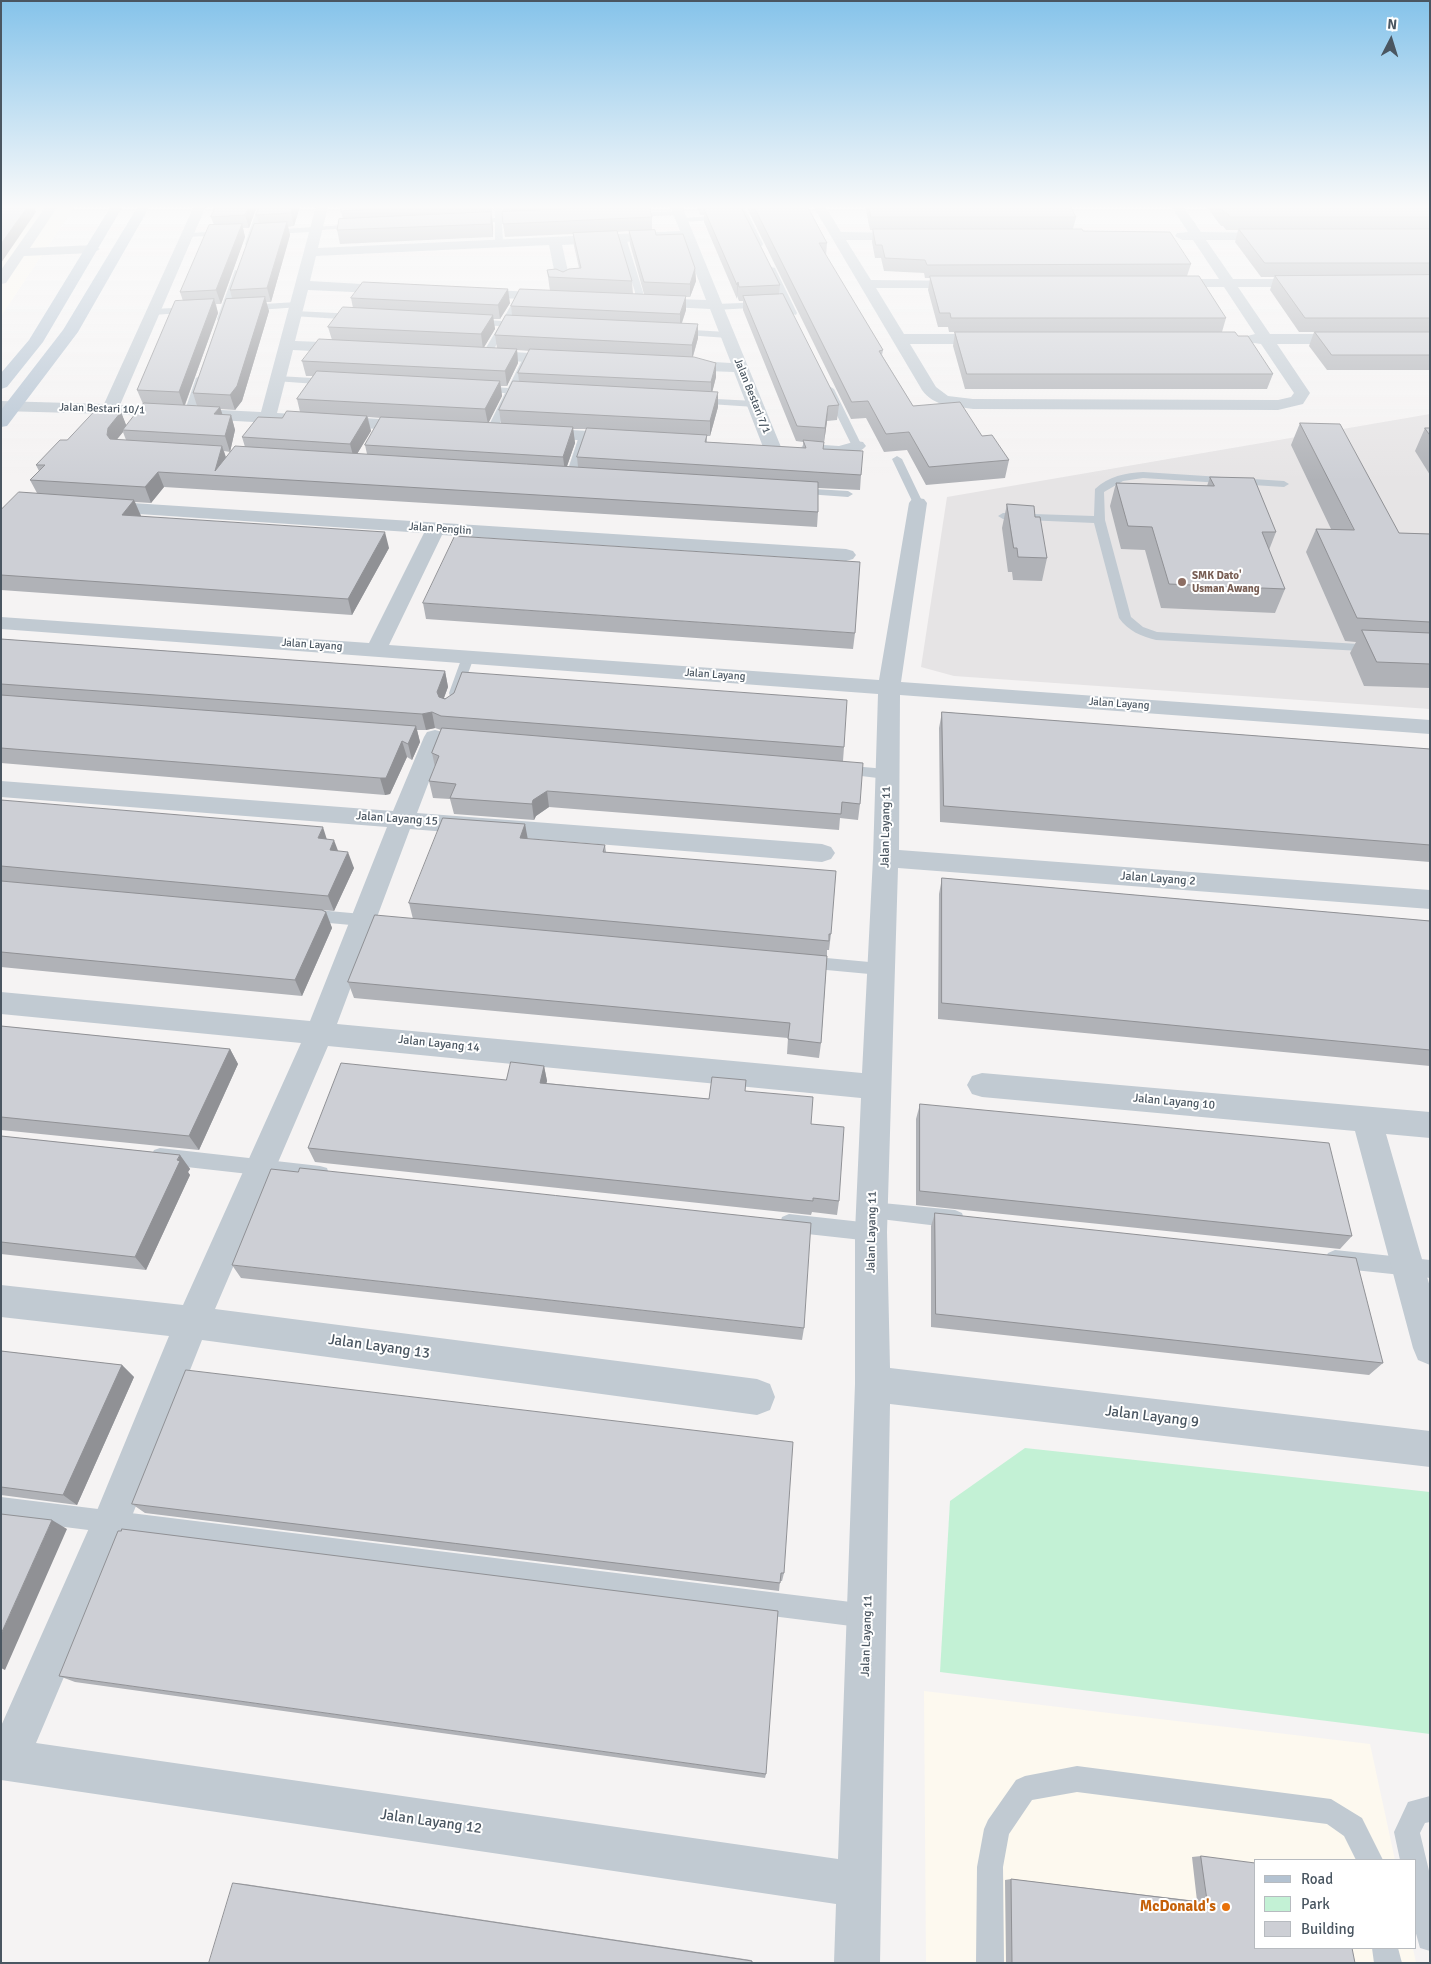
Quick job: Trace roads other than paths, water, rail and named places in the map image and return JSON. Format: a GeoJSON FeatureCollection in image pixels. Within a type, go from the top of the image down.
{"type":"FeatureCollection","features":[{"type":"Feature","properties":{"kind":"main road"},"geometry":{"type":"LineString","coordinates":[[1,384],[36,342],[63,298]]}},
{"type":"Feature","properties":{"kind":"main road"},"geometry":{"type":"LineString","coordinates":[[1,422],[8,406],[70,332],[90,298]]}},
{"type":"Feature","properties":{"kind":"street"},"geometry":{"type":"LineString","coordinates":[[110,409],[160,298]]}},
{"type":"Feature","properties":{"kind":"street"},"geometry":{"type":"LineString","coordinates":[[268,418],[299,298]]}},
{"type":"Feature","properties":{"kind":"street"},"geometry":{"type":"LineString","coordinates":[[561,298],[570,298]]}},
{"type":"Feature","properties":{"kind":"street","name":"Jalan Bestari 7/1"},"geometry":{"type":"LineString","coordinates":[[713,298],[772,446]]}},
{"type":"Feature","properties":{"kind":"street"},"geometry":{"type":"LineString","coordinates":[[874,298],[930,390],[943,400],[956,403],[1278,405],[1297,401],[1302,393],[1238,298]]}},
{"type":"Feature","properties":{"kind":"street"},"geometry":{"type":"LineString","coordinates":[[634,301],[716,306]]}},
{"type":"Feature","properties":{"kind":"street"},"geometry":{"type":"LineString","coordinates":[[898,339],[1007,339]]}},
{"type":"Feature","properties":{"kind":"street"},"geometry":{"type":"LineString","coordinates":[[1236,339],[1362,339]]}},
{"type":"Feature","properties":{"kind":"street"},"geometry":{"type":"LineString","coordinates":[[286,345],[363,349]]}},
{"type":"Feature","properties":{"kind":"street"},"geometry":{"type":"LineString","coordinates":[[467,355],[576,360]]}},
{"type":"Feature","properties":{"kind":"street"},"geometry":{"type":"LineString","coordinates":[[663,364],[741,368]]}},
{"type":"Feature","properties":{"kind":"street","name":"Jalan Bestari 10/1"},"geometry":{"type":"LineString","coordinates":[[8,406],[189,413],[380,428],[432,427]]}},
{"type":"Feature","properties":{"kind":"street"},"geometry":{"type":"LineString","coordinates":[[471,430],[634,439]]}},
{"type":"Feature","properties":{"kind":"street"},"geometry":{"type":"LineString","coordinates":[[752,445],[840,450],[857,446]]}},
{"type":"Feature","properties":{"kind":"street","name":"Jalan Layang 11"},"geometry":{"type":"LineString","coordinates":[[858,1963],[874,1384],[872,1221],[880,969],[886,858],[886,774],[890,688],[918,503]]}},
{"type":"Feature","properties":{"kind":"street","name":"Jalan Penglin"},"geometry":{"type":"LineString","coordinates":[[83,506],[846,555]]}},
{"type":"Feature","properties":{"kind":"street"},"geometry":{"type":"LineString","coordinates":[[376,650],[436,528]]}},
{"type":"Feature","properties":{"kind":"street","name":"Jalan Layang"},"geometry":{"type":"LineString","coordinates":[[1,623],[1430,727]]}},
{"type":"Feature","properties":{"kind":"street"},"geometry":{"type":"LineString","coordinates":[[5,1760],[111,1521],[192,1322],[259,1167],[320,1032],[377,922],[401,820],[435,737]]}},
{"type":"Feature","properties":{"kind":"street","name":"Jalan Layang 15"},"geometry":{"type":"LineString","coordinates":[[1,789],[822,853]]}},
{"type":"Feature","properties":{"kind":"street","name":"Jalan Layang 2"},"geometry":{"type":"LineString","coordinates":[[886,858],[1430,900]]}},
{"type":"Feature","properties":{"kind":"street","name":"Jalan Layang 14"},"geometry":{"type":"LineString","coordinates":[[1,1003],[320,1032],[876,1087]]}},
{"type":"Feature","properties":{"kind":"street","name":"Jalan Layang 10"},"geometry":{"type":"LineString","coordinates":[[982,1085],[1430,1125]]}},
{"type":"Feature","properties":{"kind":"street"},"geometry":{"type":"LineString","coordinates":[[1367,1119],[1418,1267],[1430,1348]]}},
{"type":"Feature","properties":{"kind":"street","name":"Jalan Layang 13"},"geometry":{"type":"LineString","coordinates":[[1,1301],[192,1322],[757,1397]]}},
{"type":"Feature","properties":{"kind":"street","name":"Jalan Layang 9"},"geometry":{"type":"LineString","coordinates":[[874,1384],[1430,1449]]}},
{"type":"Feature","properties":{"kind":"street","name":"Jalan Layang 12"},"geometry":{"type":"LineString","coordinates":[[5,1760],[860,1886]]}},
{"type":"Feature","properties":{"kind":"lane"},"geometry":{"type":"LineString","coordinates":[[218,326],[215,309],[222,298]]}},
{"type":"Feature","properties":{"kind":"lane"},"geometry":{"type":"LineString","coordinates":[[486,356],[519,298]]}},
{"type":"Feature","properties":{"kind":"lane"},"geometry":{"type":"LineString","coordinates":[[785,298],[796,321]]}},
{"type":"Feature","properties":{"kind":"lane"},"geometry":{"type":"LineString","coordinates":[[716,306],[788,303]]}},
{"type":"Feature","properties":{"kind":"lane"},"geometry":{"type":"LineString","coordinates":[[153,312],[215,309],[296,309],[364,317]]}},
{"type":"Feature","properties":{"kind":"lane"},"geometry":{"type":"LineString","coordinates":[[464,322],[533,325]]}},
{"type":"Feature","properties":{"kind":"lane"},"geometry":{"type":"LineString","coordinates":[[669,332],[727,335]]}},
{"type":"Feature","properties":{"kind":"lane"},"geometry":{"type":"LineString","coordinates":[[491,431],[528,358]]}},
{"type":"Feature","properties":{"kind":"lane"},"geometry":{"type":"LineString","coordinates":[[189,413],[204,370]]}},
{"type":"Feature","properties":{"kind":"lane"},"geometry":{"type":"LineString","coordinates":[[278,379],[336,382]]}},
{"type":"Feature","properties":{"kind":"lane"},"geometry":{"type":"LineString","coordinates":[[827,383],[857,446]]}},
{"type":"Feature","properties":{"kind":"lane"},"geometry":{"type":"LineString","coordinates":[[472,389],[540,392]]}},
{"type":"Feature","properties":{"kind":"lane"},"geometry":{"type":"LineString","coordinates":[[686,400],[755,404]]}},
{"type":"Feature","properties":{"kind":"lane"},"geometry":{"type":"LineString","coordinates":[[136,425],[148,411]]}},
{"type":"Feature","properties":{"kind":"lane"},"geometry":{"type":"LineString","coordinates":[[570,478],[584,436]]}},
{"type":"Feature","properties":{"kind":"lane"},"geometry":{"type":"LineString","coordinates":[[897,459],[918,503]]}},
{"type":"Feature","properties":{"kind":"lane"},"geometry":{"type":"LineString","coordinates":[[1284,484],[1143,475],[1122,477],[1106,483],[1099,491],[1097,501],[1099,520],[1125,618],[1131,626],[1142,632],[1176,638],[1391,650]]}},
{"type":"Feature","properties":{"kind":"lane"},"geometry":{"type":"LineString","coordinates":[[788,490],[848,494]]}},
{"type":"Feature","properties":{"kind":"lane"},"geometry":{"type":"LineString","coordinates":[[1003,516],[1099,520]]}},
{"type":"Feature","properties":{"kind":"lane"},"geometry":{"type":"LineString","coordinates":[[449,709],[468,657]]}},
{"type":"Feature","properties":{"kind":"lane"},"geometry":{"type":"LineString","coordinates":[[828,769],[886,774]]}},
{"type":"Feature","properties":{"kind":"lane"},"geometry":{"type":"LineString","coordinates":[[294,914],[377,922]]}},
{"type":"Feature","properties":{"kind":"lane"},"geometry":{"type":"LineString","coordinates":[[792,960],[880,969]]}},
{"type":"Feature","properties":{"kind":"lane"},"geometry":{"type":"LineString","coordinates":[[140,1154],[338,1176]]}},
{"type":"Feature","properties":{"kind":"lane"},"geometry":{"type":"LineString","coordinates":[[773,1222],[971,1220]]}},
{"type":"Feature","properties":{"kind":"lane"},"geometry":{"type":"LineString","coordinates":[[1318,1257],[1418,1267]]}},
{"type":"Feature","properties":{"kind":"lane"},"geometry":{"type":"LineString","coordinates":[[1,1508],[868,1616]]}},
{"type":"Feature","properties":{"kind":"lane"},"geometry":{"type":"LineString","coordinates":[[990,1963],[990,1867],[998,1829],[1025,1789],[1077,1780],[1331,1812],[1353,1827],[1369,1859]]}},
{"type":"Feature","properties":{"kind":"lane"},"geometry":{"type":"LineString","coordinates":[[1413,1859],[1407,1832],[1417,1811],[1430,1809]]}},
{"type":"Feature","properties":{"kind":"lane"},"geometry":{"type":"LineString","coordinates":[[1416,1873],[1430,1938]]}},
{"type":"Feature","properties":{"kind":"lane"},"geometry":{"type":"LineString","coordinates":[[1385,1949],[1388,1963]]}},
{"type":"Feature","properties":{"kind":"place","name":"SMK Dato' Usman Awang"},"geometry":{"type":"Point","coordinates":[1182,582]}},
{"type":"Feature","properties":{"kind":"place","name":"McDonald's"},"geometry":{"type":"Point","coordinates":[1226,1907]}}]}
